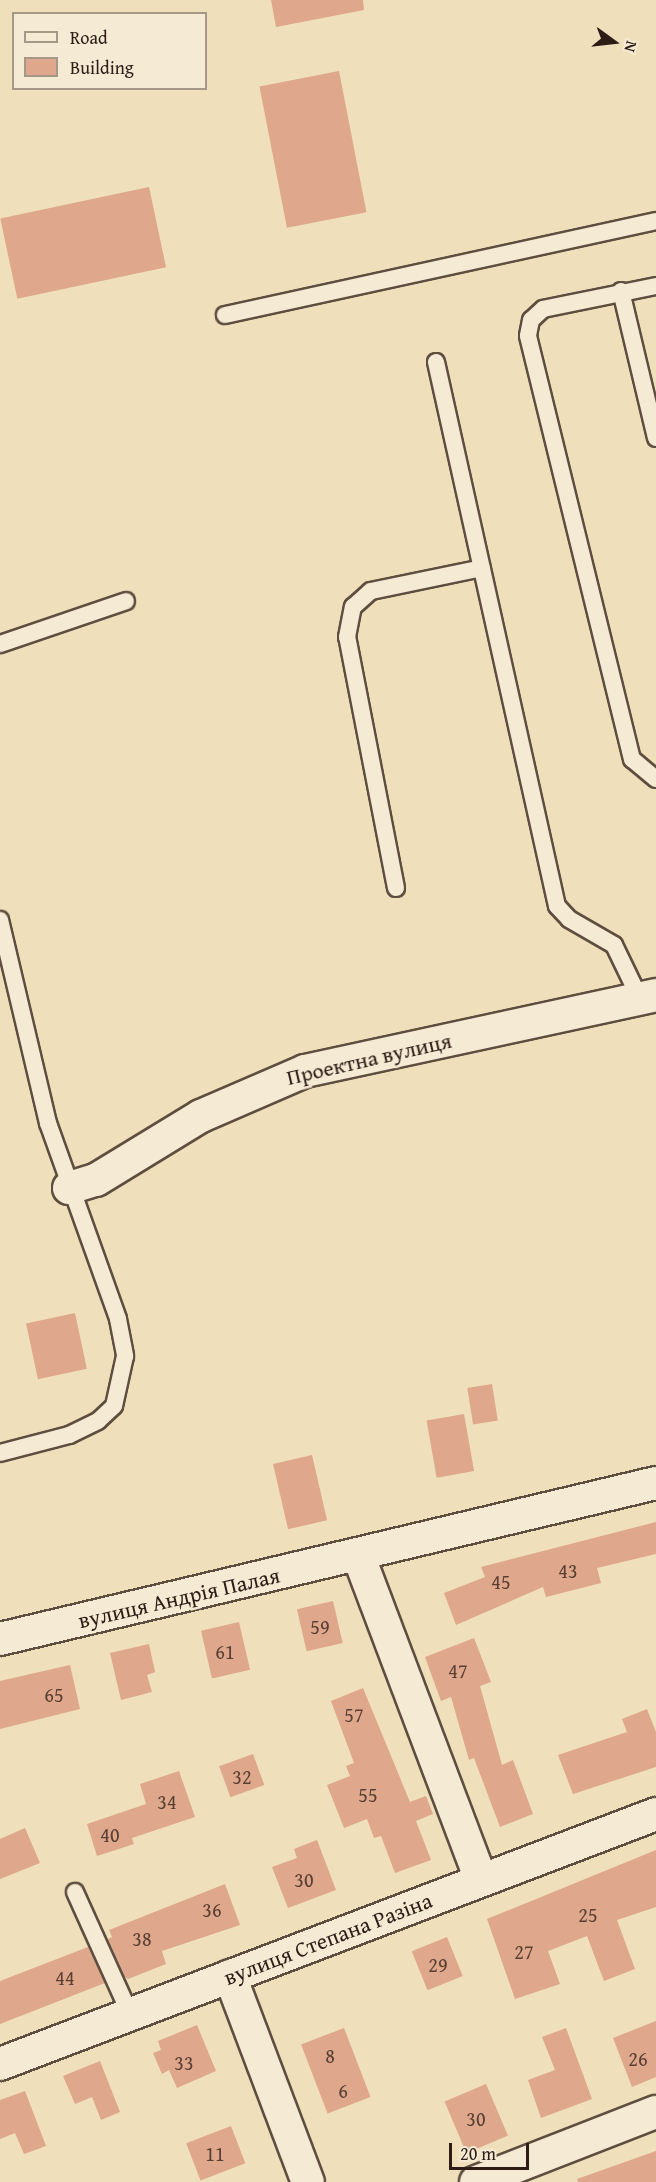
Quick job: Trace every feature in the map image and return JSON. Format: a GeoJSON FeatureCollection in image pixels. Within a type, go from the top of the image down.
{"type":"FeatureCollection","features":[{"type":"Feature","properties":{"kind":"street","name":"Проектна вулиця"},"geometry":{"type":"LineString","coordinates":[[69,1188],[96,1180],[201,1116],[304,1071],[648,997]]}},
{"type":"Feature","properties":{"kind":"street","name":"вулиця Андрія Палая"},"geometry":{"type":"LineString","coordinates":[[0,1639],[359,1557],[656,1484]]}},
{"type":"Feature","properties":{"kind":"street"},"geometry":{"type":"LineString","coordinates":[[359,1557],[481,1880]]}},
{"type":"Feature","properties":{"kind":"street","name":"вулиця Степана Разіна"},"geometry":{"type":"LineString","coordinates":[[0,2064],[656,1814]]}},
{"type":"Feature","properties":{"kind":"street"},"geometry":{"type":"LineString","coordinates":[[230,1976],[308,2182]]}},
{"type":"Feature","properties":{"kind":"street"},"geometry":{"type":"LineString","coordinates":[[476,2182],[656,2112]]}},
{"type":"Feature","properties":{"kind":"lane"},"geometry":{"type":"LineString","coordinates":[[225,315],[656,221]]}},
{"type":"Feature","properties":{"kind":"lane"},"geometry":{"type":"LineString","coordinates":[[656,286],[621,291],[543,309],[531,320],[528,336],[632,759],[656,778]]}},
{"type":"Feature","properties":{"kind":"lane"},"geometry":{"type":"LineString","coordinates":[[621,291],[656,438]]}},
{"type":"Feature","properties":{"kind":"lane"},"geometry":{"type":"LineString","coordinates":[[436,362],[557,906],[568,919],[614,945],[648,997]]}},
{"type":"Feature","properties":{"kind":"lane"},"geometry":{"type":"LineString","coordinates":[[396,888],[346,637],[352,607],[372,591],[482,568]]}},
{"type":"Feature","properties":{"kind":"lane"},"geometry":{"type":"LineString","coordinates":[[0,645],[126,601]]}},
{"type":"Feature","properties":{"kind":"lane"},"geometry":{"type":"LineString","coordinates":[[0,920],[48,1123],[69,1188],[118,1319],[125,1356],[121,1384],[114,1406],[98,1421],[69,1435],[0,1453]]}},
{"type":"Feature","properties":{"kind":"lane"},"geometry":{"type":"LineString","coordinates":[[75,1892],[130,2014]]}},
{"type":"Feature","properties":{"kind":"building"},"geometry":{"type":"Polygon","coordinates":[[[271,0],[363,0],[364,10],[276,27],[271,0]]]}},
{"type":"Feature","properties":{"kind":"building"},"geometry":{"type":"Polygon","coordinates":[[[339,71],[366,212],[287,228],[259,86],[339,71]]]}},
{"type":"Feature","properties":{"kind":"building"},"geometry":{"type":"Polygon","coordinates":[[[149,187],[166,267],[17,299],[0,219],[149,187]]]}},
{"type":"Feature","properties":{"kind":"building"},"geometry":{"type":"Polygon","coordinates":[[[75,1313],[87,1369],[38,1379],[26,1323],[75,1313]]]}},
{"type":"Feature","properties":{"kind":"building"},"geometry":{"type":"Polygon","coordinates":[[[492,1384],[498,1421],[473,1424],[467,1388],[492,1384]]]}},
{"type":"Feature","properties":{"kind":"building"},"geometry":{"type":"Polygon","coordinates":[[[464,1414],[474,1471],[437,1478],[427,1421],[464,1414]]]}},
{"type":"Feature","properties":{"kind":"building"},"geometry":{"type":"Polygon","coordinates":[[[312,1455],[327,1520],[288,1529],[273,1464],[312,1455]]]}},
{"type":"Feature","properties":{"kind":"building"},"geometry":{"type":"Polygon","coordinates":[[[656,1522],[656,1554],[597,1568],[601,1583],[546,1597],[543,1587],[456,1625],[444,1593],[485,1577],[481,1567],[656,1522]]]}},
{"type":"Feature","properties":{"kind":"building"},"geometry":{"type":"Polygon","coordinates":[[[333,1601],[343,1643],[307,1651],[297,1609],[333,1601]]]}},
{"type":"Feature","properties":{"kind":"building"},"geometry":{"type":"Polygon","coordinates":[[[239,1622],[250,1670],[212,1679],[201,1631],[239,1622]]]}},
{"type":"Feature","properties":{"kind":"building"},"geometry":{"type":"Polygon","coordinates":[[[474,1638],[491,1682],[480,1686],[502,1765],[513,1760],[533,1814],[500,1827],[474,1758],[469,1760],[451,1697],[441,1701],[425,1657],[474,1638]]]}},
{"type":"Feature","properties":{"kind":"building"},"geometry":{"type":"Polygon","coordinates":[[[149,1644],[155,1672],[147,1675],[152,1692],[121,1700],[110,1653],[149,1644]]]}},
{"type":"Feature","properties":{"kind":"building"},"geometry":{"type":"Polygon","coordinates":[[[70,1665],[80,1709],[0,1729],[0,1681],[70,1665]]]}},
{"type":"Feature","properties":{"kind":"building"},"geometry":{"type":"Polygon","coordinates":[[[363,1688],[410,1802],[426,1796],[433,1814],[416,1821],[431,1860],[395,1873],[381,1836],[374,1838],[367,1819],[344,1828],[327,1785],[350,1776],[346,1766],[354,1763],[331,1701],[363,1688]]]}},
{"type":"Feature","properties":{"kind":"building"},"geometry":{"type":"Polygon","coordinates":[[[647,1709],[656,1732],[656,1767],[573,1794],[558,1755],[627,1732],[622,1719],[647,1709]]]}},
{"type":"Feature","properties":{"kind":"building"},"geometry":{"type":"Polygon","coordinates":[[[253,1754],[264,1785],[230,1797],[219,1766],[253,1754]]]}},
{"type":"Feature","properties":{"kind":"building"},"geometry":{"type":"Polygon","coordinates":[[[179,1771],[195,1817],[132,1838],[134,1844],[97,1856],[87,1824],[146,1804],[140,1784],[179,1771]]]}},
{"type":"Feature","properties":{"kind":"building"},"geometry":{"type":"Polygon","coordinates":[[[25,1828],[40,1863],[0,1879],[0,1839],[25,1828]]]}},
{"type":"Feature","properties":{"kind":"building"},"geometry":{"type":"Polygon","coordinates":[[[317,1840],[336,1890],[288,1908],[272,1867],[297,1858],[294,1849],[317,1840]]]}},
{"type":"Feature","properties":{"kind":"building"},"geometry":{"type":"Polygon","coordinates":[[[656,1850],[656,1907],[617,1920],[635,1969],[604,1981],[587,1936],[548,1951],[560,1984],[515,1999],[487,1919],[656,1850]]]}},
{"type":"Feature","properties":{"kind":"building"},"geometry":{"type":"Polygon","coordinates":[[[225,1884],[240,1925],[162,1951],[166,1964],[128,1979],[124,1976],[108,1939],[112,1937],[109,1930],[225,1884]]]}},
{"type":"Feature","properties":{"kind":"building"},"geometry":{"type":"Polygon","coordinates":[[[447,1937],[463,1976],[428,1990],[412,1951],[447,1937]]]}},
{"type":"Feature","properties":{"kind":"building"},"geometry":{"type":"Polygon","coordinates":[[[88,1947],[105,1983],[0,2024],[0,1981],[88,1947]]]}},
{"type":"Feature","properties":{"kind":"building"},"geometry":{"type":"Polygon","coordinates":[[[656,2021],[656,2077],[632,2087],[613,2038],[656,2021]]]}},
{"type":"Feature","properties":{"kind":"building"},"geometry":{"type":"Polygon","coordinates":[[[197,2025],[216,2071],[177,2088],[169,2070],[162,2074],[153,2053],[161,2050],[158,2041],[197,2025]]]}},
{"type":"Feature","properties":{"kind":"building"},"geometry":{"type":"Polygon","coordinates":[[[344,2028],[371,2097],[328,2114],[301,2044],[344,2028]]]}},
{"type":"Feature","properties":{"kind":"building"},"geometry":{"type":"Polygon","coordinates":[[[566,2028],[592,2099],[541,2118],[528,2080],[555,2070],[542,2037],[566,2028]]]}},
{"type":"Feature","properties":{"kind":"building"},"geometry":{"type":"Polygon","coordinates":[[[100,2061],[120,2112],[101,2120],[92,2097],[75,2104],[63,2076],[100,2061]]]}},
{"type":"Feature","properties":{"kind":"building"},"geometry":{"type":"Polygon","coordinates":[[[486,2084],[508,2136],[466,2153],[445,2102],[486,2084]]]}},
{"type":"Feature","properties":{"kind":"building"},"geometry":{"type":"Polygon","coordinates":[[[25,2091],[46,2146],[24,2154],[15,2133],[0,2139],[0,2100],[25,2091]]]}},
{"type":"Feature","properties":{"kind":"building"},"geometry":{"type":"Polygon","coordinates":[[[231,2126],[245,2163],[201,2181],[186,2143],[231,2126]]]}},
{"type":"Feature","properties":{"kind":"building"},"geometry":{"type":"Polygon","coordinates":[[[656,2151],[656,2182],[578,2182],[577,2179],[656,2151]]]}}]}
